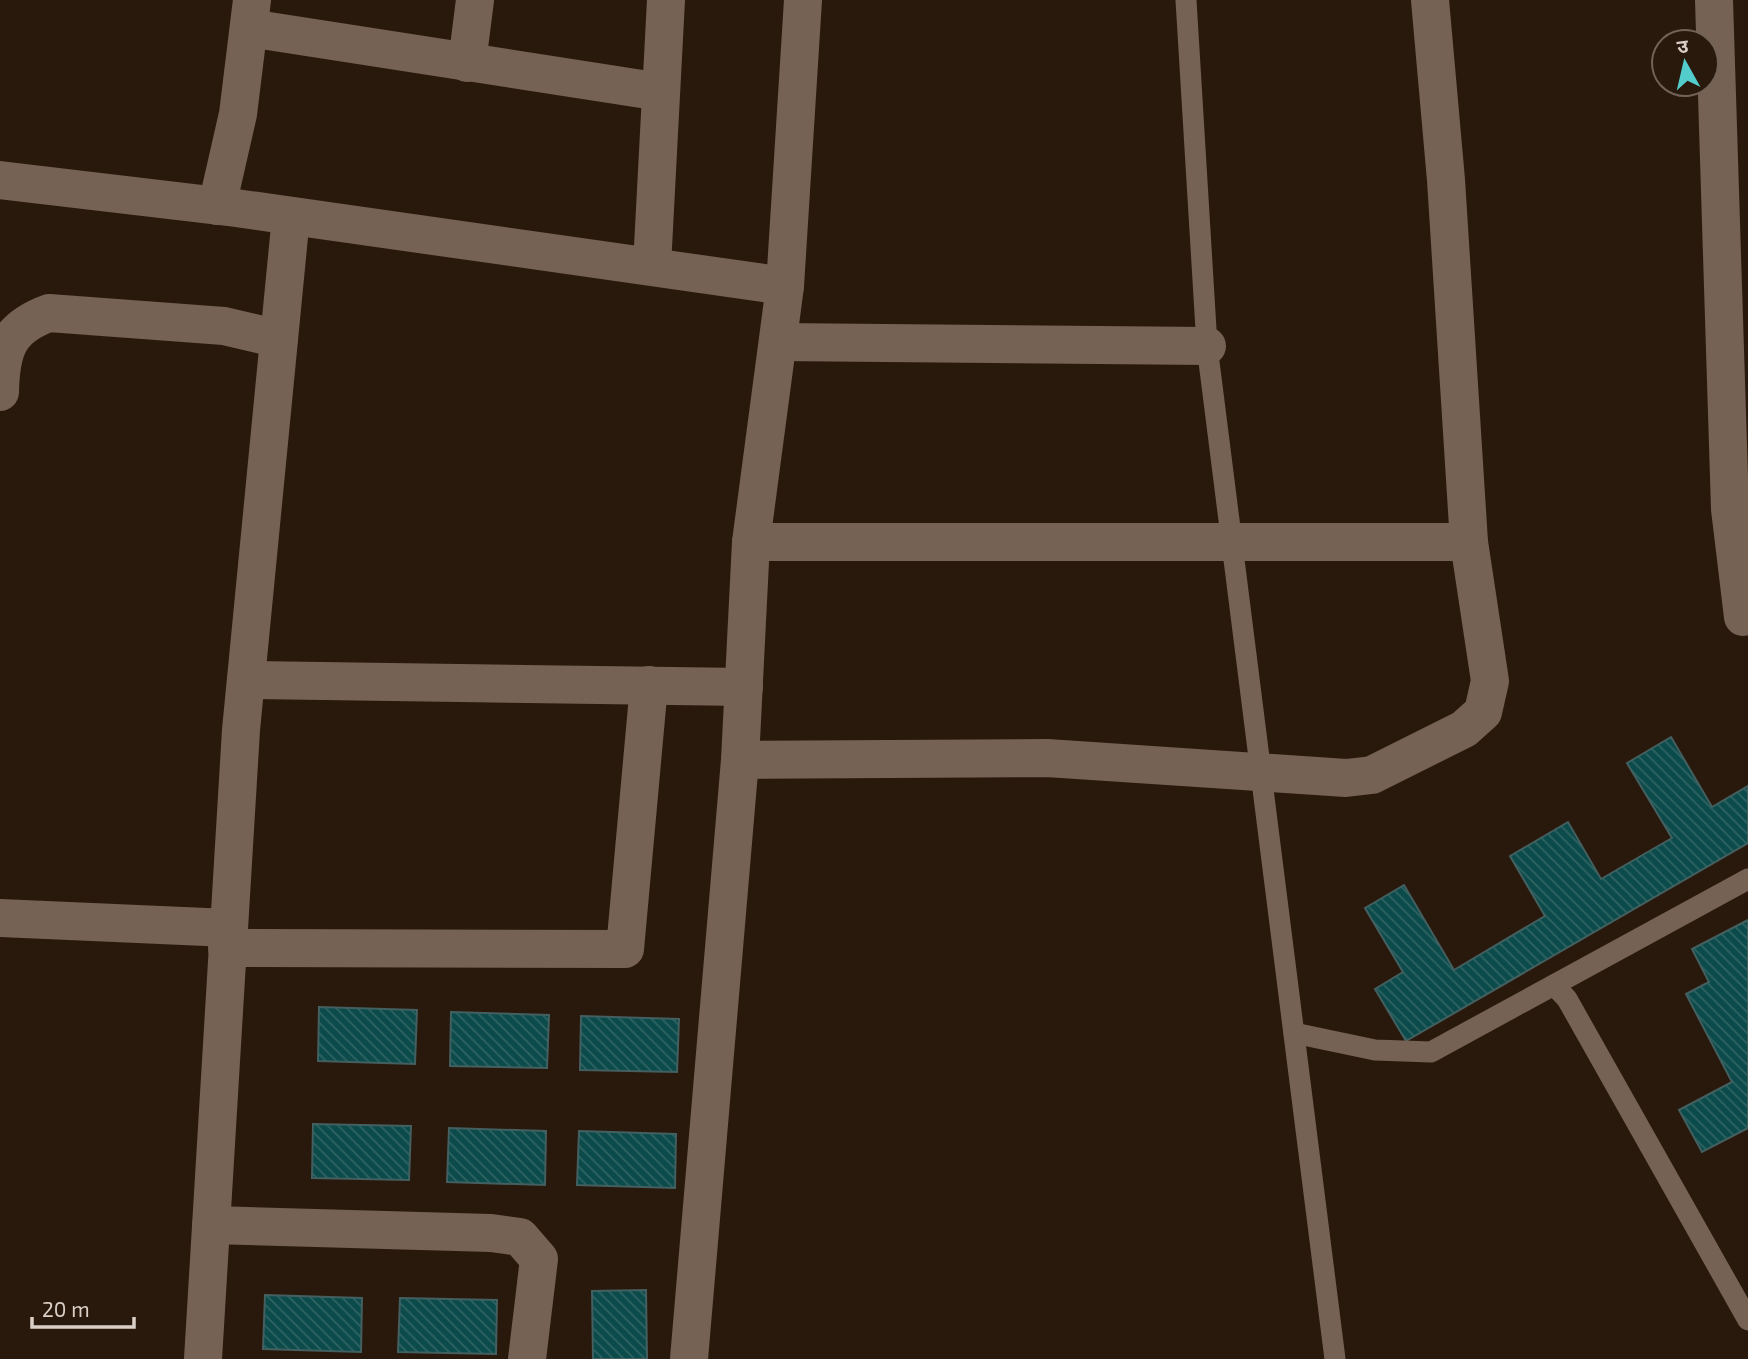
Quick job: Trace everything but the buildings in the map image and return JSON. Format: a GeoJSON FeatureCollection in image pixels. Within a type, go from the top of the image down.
{"type":"FeatureCollection","features":[{"type":"Feature","properties":{"kind":"street"},"geometry":{"type":"LineString","coordinates":[[467,63],[475,0]]}},
{"type":"Feature","properties":{"kind":"street"},"geometry":{"type":"LineString","coordinates":[[652,266],[666,0]]}},
{"type":"Feature","properties":{"kind":"street"},"geometry":{"type":"LineString","coordinates":[[689,1359],[740,760],[751,542],[785,286],[803,0]]}},
{"type":"Feature","properties":{"kind":"street"},"geometry":{"type":"LineString","coordinates":[[740,760],[1046,758],[1346,778],[1372,775],[1464,729],[1483,712],[1490,681],[1469,542],[1446,180],[1430,0]]}},
{"type":"Feature","properties":{"kind":"street"},"geometry":{"type":"LineString","coordinates":[[1714,0],[1730,509],[1743,617]]}},
{"type":"Feature","properties":{"kind":"street"},"geometry":{"type":"LineString","coordinates":[[217,206],[238,114],[250,14],[467,63],[662,92]]}},
{"type":"Feature","properties":{"kind":"street"},"geometry":{"type":"LineString","coordinates":[[0,180],[217,206],[785,286]]}},
{"type":"Feature","properties":{"kind":"street"},"geometry":{"type":"LineString","coordinates":[[203,1359],[246,680],[291,216]]}},
{"type":"Feature","properties":{"kind":"street"},"geometry":{"type":"LineString","coordinates":[[0,391],[1,365],[10,339],[27,321],[49,313],[224,326],[279,339]]}},
{"type":"Feature","properties":{"kind":"street"},"geometry":{"type":"LineString","coordinates":[[778,342],[1207,346]]}},
{"type":"Feature","properties":{"kind":"street"},"geometry":{"type":"LineString","coordinates":[[751,542],[1469,542]]}},
{"type":"Feature","properties":{"kind":"street"},"geometry":{"type":"LineString","coordinates":[[246,680],[744,687]]}},
{"type":"Feature","properties":{"kind":"street"},"geometry":{"type":"LineString","coordinates":[[0,918],[228,938],[625,949],[649,685]]}},
{"type":"Feature","properties":{"kind":"street"},"geometry":{"type":"LineString","coordinates":[[211,1225],[491,1233],[520,1237],[539,1259],[527,1359]]}},
{"type":"Feature","properties":{"kind":"lane"},"geometry":{"type":"LineString","coordinates":[[1186,0],[1207,346],[1335,1359]]}},
{"type":"Feature","properties":{"kind":"lane"},"geometry":{"type":"LineString","coordinates":[[1294,1032],[1375,1050],[1431,1052],[1748,879]]}},
{"type":"Feature","properties":{"kind":"lane"},"geometry":{"type":"LineString","coordinates":[[1554,985],[1567,999],[1748,1320]]}}]}
